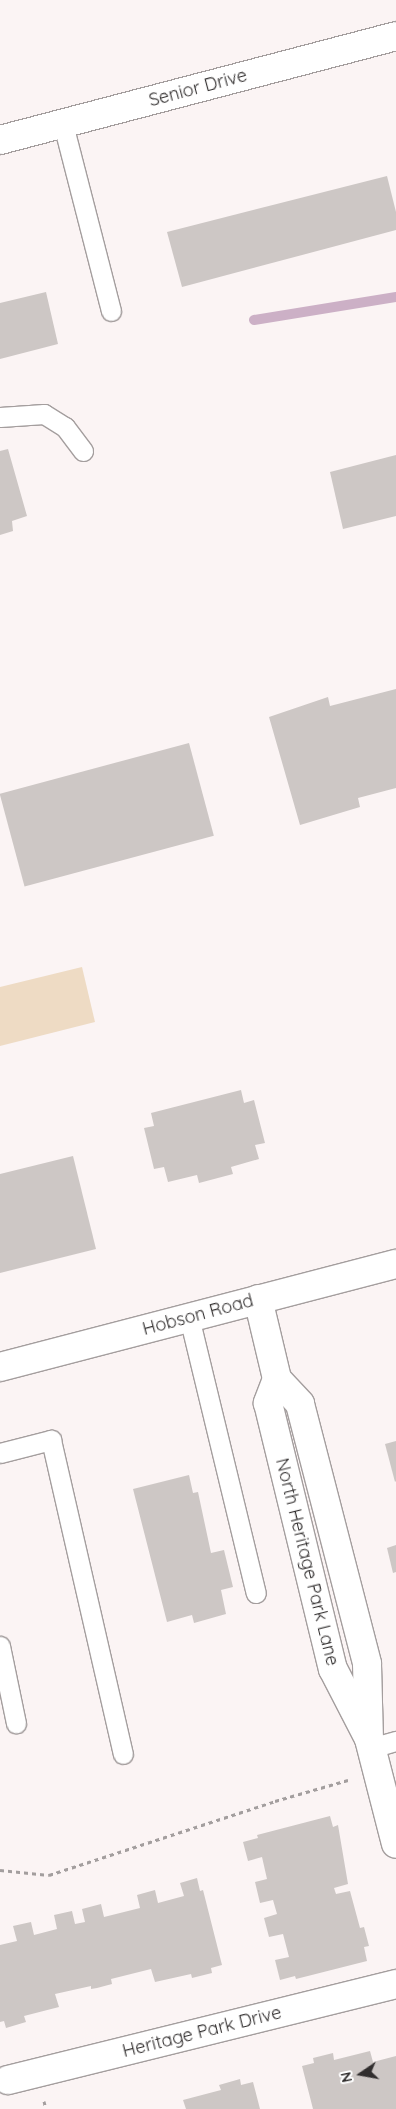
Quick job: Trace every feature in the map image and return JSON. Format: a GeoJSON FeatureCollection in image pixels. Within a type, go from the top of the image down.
{"type":"FeatureCollection","features":[{"type":"Feature","properties":{"kind":"street","name":"Senior Drive"},"geometry":{"type":"LineString","coordinates":[[0,140],[396,36]]}},
{"type":"Feature","properties":{"kind":"street","name":"Hobson Road"},"geometry":{"type":"LineString","coordinates":[[0,1367],[396,1264]]}},
{"type":"Feature","properties":{"kind":"street","name":"North Heritage Park Lane"},"geometry":{"type":"LineString","coordinates":[[258,1299],[277,1379],[268,1403],[333,1669],[379,1743],[378,1773],[396,1844]]}},
{"type":"Feature","properties":{"kind":"street","name":"Heritage Park Drive"},"geometry":{"type":"LineString","coordinates":[[8,2080],[396,1984]]}},
{"type":"Feature","properties":{"kind":"lane"},"geometry":{"type":"LineString","coordinates":[[63,124],[111,311]]}},
{"type":"Feature","properties":{"kind":"lane"},"geometry":{"type":"LineString","coordinates":[[0,417],[44,414],[65,427],[83,451]]}},
{"type":"Feature","properties":{"kind":"lane"},"geometry":{"type":"LineString","coordinates":[[189,1317],[256,1592]]}},
{"type":"Feature","properties":{"kind":"lane"},"geometry":{"type":"LineString","coordinates":[[0,1453],[51,1440],[124,1754]]}},
{"type":"Feature","properties":{"kind":"lane"},"geometry":{"type":"LineString","coordinates":[[0,1646],[16,1723]]}},
{"type":"Feature","properties":{"kind":"path"},"geometry":{"type":"LineString","coordinates":[[0,1870],[49,1875],[275,1801],[378,1773]]}},
{"type":"Feature","properties":{"kind":"shaded area"},"geometry":{"type":"Polygon","coordinates":[[[82,967],[95,1022],[0,1046],[0,987],[82,967]]]}},
{"type":"Feature","properties":{"kind":"building"},"geometry":{"type":"Polygon","coordinates":[[[387,176],[396,212],[396,230],[182,287],[167,232],[387,176]]]}},
{"type":"Feature","properties":{"kind":"building"},"geometry":{"type":"Polygon","coordinates":[[[46,292],[58,344],[0,359],[0,303],[46,292]]]}},
{"type":"Feature","properties":{"kind":"building"},"geometry":{"type":"Polygon","coordinates":[[[8,449],[27,516],[12,521],[13,531],[0,535],[0,451],[8,449]]]}},
{"type":"Feature","properties":{"kind":"building"},"geometry":{"type":"Polygon","coordinates":[[[396,455],[396,516],[343,529],[330,472],[396,455]]]}},
{"type":"Feature","properties":{"kind":"building"},"geometry":{"type":"Polygon","coordinates":[[[396,689],[396,788],[358,798],[360,807],[300,825],[269,717],[328,697],[330,706],[396,689]]]}},
{"type":"Feature","properties":{"kind":"building"},"geometry":{"type":"Polygon","coordinates":[[[189,743],[214,836],[25,886],[0,794],[189,743]]]}},
{"type":"Feature","properties":{"kind":"building"},"geometry":{"type":"Polygon","coordinates":[[[241,1090],[244,1103],[254,1100],[265,1143],[255,1145],[259,1159],[231,1167],[233,1174],[199,1183],[197,1175],[168,1182],[164,1167],[154,1169],[144,1128],[154,1126],[151,1113],[241,1090]]]}},
{"type":"Feature","properties":{"kind":"building"},"geometry":{"type":"Polygon","coordinates":[[[73,1156],[96,1249],[0,1273],[0,1174],[73,1156]]]}},
{"type":"Feature","properties":{"kind":"building"},"geometry":{"type":"Polygon","coordinates":[[[396,1441],[396,1481],[395,1482],[385,1444],[396,1441]]]}},
{"type":"Feature","properties":{"kind":"building"},"geometry":{"type":"Polygon","coordinates":[[[189,1475],[193,1493],[198,1492],[211,1553],[224,1550],[233,1587],[221,1590],[226,1614],[194,1623],[192,1615],[167,1622],[133,1489],[189,1475]]]}},
{"type":"Feature","properties":{"kind":"building"},"geometry":{"type":"Polygon","coordinates":[[[396,1545],[396,1572],[393,1573],[387,1548],[396,1545]]]}},
{"type":"Feature","properties":{"kind":"building"},"geometry":{"type":"Polygon","coordinates":[[[330,1816],[333,1827],[338,1825],[348,1884],[334,1888],[336,1894],[350,1891],[360,1928],[364,1927],[369,1946],[364,1947],[367,1961],[296,1979],[295,1976],[280,1980],[275,1960],[289,1957],[283,1934],[269,1937],[264,1918],[277,1914],[273,1900],[260,1903],[255,1882],[267,1879],[262,1857],[248,1861],[243,1842],[258,1838],[257,1835],[330,1816]]]}},
{"type":"Feature","properties":{"kind":"building"},"geometry":{"type":"Polygon","coordinates":[[[197,1878],[200,1891],[203,1890],[222,1965],[211,1968],[212,1973],[192,1978],[191,1974],[155,1982],[151,1969],[111,1979],[112,1984],[97,1988],[91,1989],[91,1986],[55,1994],[59,2007],[24,2016],[26,2022],[6,2028],[4,2021],[0,2022],[0,1945],[17,1941],[13,1926],[31,1922],[34,1935],[57,1929],[54,1915],[72,1911],[75,1924],[85,1922],[82,1909],[101,1904],[104,1917],[140,1908],[137,1895],[155,1890],[158,1903],[184,1896],[180,1883],[197,1878]]]}},
{"type":"Feature","properties":{"kind":"building"},"geometry":{"type":"Polygon","coordinates":[[[370,2051],[373,2062],[396,2056],[396,2109],[313,2109],[302,2066],[314,2063],[313,2058],[333,2053],[334,2060],[370,2051]]]}},
{"type":"Feature","properties":{"kind":"building"},"geometry":{"type":"Polygon","coordinates":[[[240,2079],[241,2085],[253,2082],[260,2109],[186,2109],[183,2100],[221,2090],[219,2085],[240,2079]]]}},
{"type":"Feature","properties":{"kind":"waterway"},"geometry":{"type":"LineString","coordinates":[[254,320],[396,297]]}}]}
